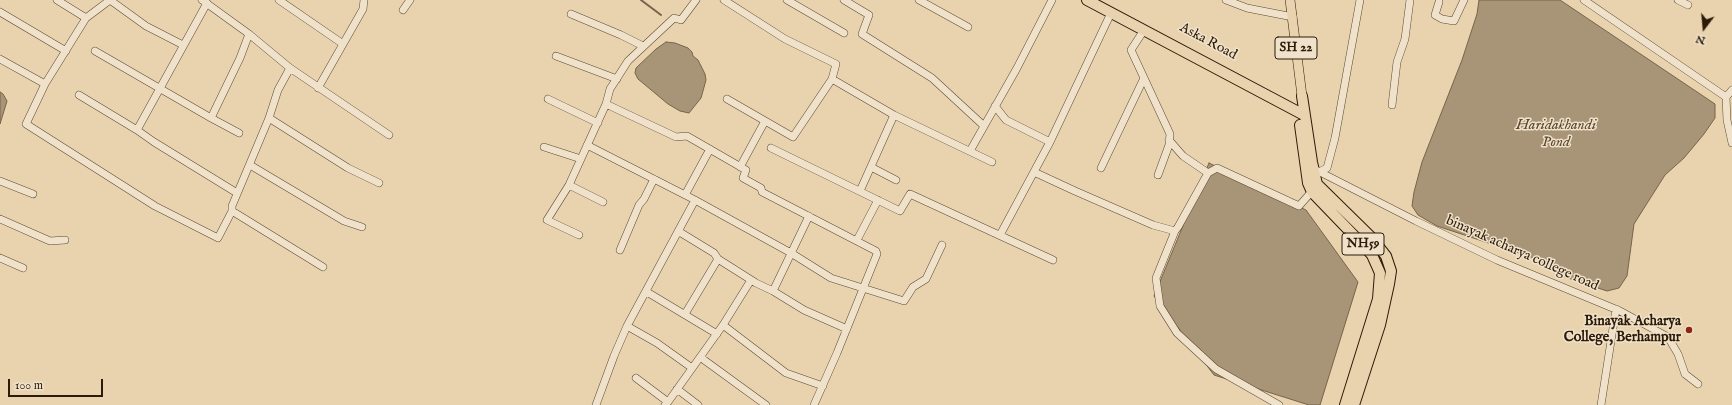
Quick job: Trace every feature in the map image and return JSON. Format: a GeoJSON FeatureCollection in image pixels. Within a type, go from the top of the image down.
{"type":"FeatureCollection","features":[{"type":"Feature","properties":{"kind":"highway"},"geometry":{"type":"LineString","coordinates":[[1087,0],[1144,30],[1301,107],[1315,178]]}},
{"type":"Feature","properties":{"kind":"highway","name":"Aska Road"},"geometry":{"type":"LineString","coordinates":[[1101,0],[1301,107]]}},
{"type":"Feature","properties":{"kind":"highway","name":"NH59"},"geometry":{"type":"LineString","coordinates":[[1301,107],[1308,183],[1315,178]]}},
{"type":"Feature","properties":{"kind":"highway","name":"NH59"},"geometry":{"type":"LineString","coordinates":[[1315,178],[1327,209],[1372,255],[1380,272],[1378,299],[1345,405]]}},
{"type":"Feature","properties":{"kind":"highway","name":"NH59"},"geometry":{"type":"LineString","coordinates":[[1315,178],[1371,237],[1386,256],[1391,271],[1380,325],[1354,405]]}},
{"type":"Feature","properties":{"kind":"main road","name":"SH 22"},"geometry":{"type":"LineString","coordinates":[[1290,0],[1293,17],[1301,107]]}},
{"type":"Feature","properties":{"kind":"street"},"geometry":{"type":"LineString","coordinates":[[57,0],[86,18]]}},
{"type":"Feature","properties":{"kind":"street"},"geometry":{"type":"LineString","coordinates":[[183,45],[146,26],[110,0],[86,18],[45,84],[26,124],[155,206],[218,238],[232,211],[232,206],[269,118],[278,90],[290,68]]}},
{"type":"Feature","properties":{"kind":"street"},"geometry":{"type":"LineString","coordinates":[[278,0],[343,44]]}},
{"type":"Feature","properties":{"kind":"street"},"geometry":{"type":"LineString","coordinates":[[318,88],[363,9],[364,0]]}},
{"type":"Feature","properties":{"kind":"street"},"geometry":{"type":"LineString","coordinates":[[404,10],[410,0]]}},
{"type":"Feature","properties":{"kind":"street"},"geometry":{"type":"LineString","coordinates":[[579,235],[547,220],[568,185],[581,159],[606,104],[610,89],[628,61],[674,18],[681,20],[696,0]]}},
{"type":"Feature","properties":{"kind":"street"},"geometry":{"type":"LineString","coordinates":[[724,0],[785,39],[836,64],[832,79],[793,137],[727,99]]}},
{"type":"Feature","properties":{"kind":"street"},"geometry":{"type":"LineString","coordinates":[[787,0],[844,33]]}},
{"type":"Feature","properties":{"kind":"street"},"geometry":{"type":"LineString","coordinates":[[844,0],[869,15],[862,34],[932,78],[984,126]]}},
{"type":"Feature","properties":{"kind":"street"},"geometry":{"type":"LineString","coordinates":[[919,0],[968,27]]}},
{"type":"Feature","properties":{"kind":"street"},"geometry":{"type":"LineString","coordinates":[[970,151],[1017,68],[1052,0]]}},
{"type":"Feature","properties":{"kind":"street"},"geometry":{"type":"LineString","coordinates":[[1226,0],[1247,8],[1293,17]]}},
{"type":"Feature","properties":{"kind":"street"},"geometry":{"type":"LineString","coordinates":[[1279,405],[1216,369],[1177,333],[1160,306],[1156,278],[1175,231],[1208,173],[1217,168],[1299,206],[1315,178],[1327,168],[1335,138],[1360,0]]}},
{"type":"Feature","properties":{"kind":"street"},"geometry":{"type":"LineString","coordinates":[[1392,105],[1397,62],[1405,39],[1410,0]]}},
{"type":"Feature","properties":{"kind":"street"},"geometry":{"type":"LineString","coordinates":[[1439,2],[1435,15],[1442,19],[1454,21],[1464,0]]}},
{"type":"Feature","properties":{"kind":"street"},"geometry":{"type":"LineString","coordinates":[[1584,0],[1726,98]]}},
{"type":"Feature","properties":{"kind":"street"},"geometry":{"type":"LineString","coordinates":[[1678,0],[1688,5]]}},
{"type":"Feature","properties":{"kind":"street"},"geometry":{"type":"LineString","coordinates":[[137,130],[183,45],[204,2],[248,34],[290,68],[389,135]]}},
{"type":"Feature","properties":{"kind":"street"},"geometry":{"type":"LineString","coordinates":[[0,12],[66,51]]}},
{"type":"Feature","properties":{"kind":"street"},"geometry":{"type":"LineString","coordinates":[[1000,235],[1050,142],[1111,13]]}},
{"type":"Feature","properties":{"kind":"street"},"geometry":{"type":"LineString","coordinates":[[571,14],[643,46]]}},
{"type":"Feature","properties":{"kind":"street"},"geometry":{"type":"LineString","coordinates":[[1144,30],[1132,50],[1170,134],[1158,175]]}},
{"type":"Feature","properties":{"kind":"street"},"geometry":{"type":"LineString","coordinates":[[211,118],[240,58],[248,34]]}},
{"type":"Feature","properties":{"kind":"street"},"geometry":{"type":"LineString","coordinates":[[95,51],[239,133]]}},
{"type":"Feature","properties":{"kind":"street"},"geometry":{"type":"LineString","coordinates":[[556,56],[616,79]]}},
{"type":"Feature","properties":{"kind":"street"},"geometry":{"type":"LineString","coordinates":[[0,59],[45,84]]}},
{"type":"Feature","properties":{"kind":"street"},"geometry":{"type":"LineString","coordinates":[[1101,168],[1144,78]]}},
{"type":"Feature","properties":{"kind":"street"},"geometry":{"type":"LineString","coordinates":[[832,79],[894,115],[992,162]]}},
{"type":"Feature","properties":{"kind":"street"},"geometry":{"type":"LineString","coordinates":[[1732,90],[1726,98],[1727,120],[1732,143]]}},
{"type":"Feature","properties":{"kind":"street"},"geometry":{"type":"LineString","coordinates":[[79,95],[237,193]]}},
{"type":"Feature","properties":{"kind":"street"},"geometry":{"type":"LineString","coordinates":[[548,99],[598,123]]}},
{"type":"Feature","properties":{"kind":"street"},"geometry":{"type":"LineString","coordinates":[[606,104],[676,137],[687,136],[746,170],[743,178],[761,188],[762,192],[876,251],[877,254],[864,288],[816,404]]}},
{"type":"Feature","properties":{"kind":"street"},"geometry":{"type":"LineString","coordinates":[[995,106],[1006,120],[1050,142]]}},
{"type":"Feature","properties":{"kind":"street"},"geometry":{"type":"LineString","coordinates":[[860,191],[894,115]]}},
{"type":"Feature","properties":{"kind":"street"},"geometry":{"type":"LineString","coordinates":[[269,118],[348,168],[378,183]]}},
{"type":"Feature","properties":{"kind":"street"},"geometry":{"type":"LineString","coordinates":[[740,167],[765,121]]}},
{"type":"Feature","properties":{"kind":"street"},"geometry":{"type":"LineString","coordinates":[[1169,140],[1183,156],[1208,173]]}},
{"type":"Feature","properties":{"kind":"street"},"geometry":{"type":"LineString","coordinates":[[587,145],[695,200],[791,253],[831,278],[904,300],[913,286],[926,279],[942,245]]}},
{"type":"Feature","properties":{"kind":"street"},"geometry":{"type":"LineString","coordinates":[[544,147],[581,159]]}},
{"type":"Feature","properties":{"kind":"street"},"geometry":{"type":"LineString","coordinates":[[771,148],[900,211],[910,194],[1053,260]]}},
{"type":"Feature","properties":{"kind":"street"},"geometry":{"type":"LineString","coordinates":[[685,195],[710,149]]}},
{"type":"Feature","properties":{"kind":"street"},"geometry":{"type":"LineString","coordinates":[[250,165],[344,221],[362,227]]}},
{"type":"Feature","properties":{"kind":"street"},"geometry":{"type":"LineString","coordinates":[[871,167],[896,180]]}},
{"type":"Feature","properties":{"kind":"street"},"geometry":{"type":"LineString","coordinates":[[1034,172],[1153,225],[1175,231]]}},
{"type":"Feature","properties":{"kind":"street","name":"binayak acharya college road"},"geometry":{"type":"LineString","coordinates":[[1315,178],[1416,221],[1497,260],[1616,309],[1668,337],[1678,354],[1685,374],[1698,384]]}},
{"type":"Feature","properties":{"kind":"street"},"geometry":{"type":"LineString","coordinates":[[620,250],[639,205],[644,199],[654,179]]}},
{"type":"Feature","properties":{"kind":"street"},"geometry":{"type":"LineString","coordinates":[[0,181],[33,194]]}},
{"type":"Feature","properties":{"kind":"street"},"geometry":{"type":"LineString","coordinates":[[568,185],[603,202]]}},
{"type":"Feature","properties":{"kind":"street"},"geometry":{"type":"LineString","coordinates":[[596,405],[614,356],[628,326],[695,200]]}},
{"type":"Feature","properties":{"kind":"street"},"geometry":{"type":"LineString","coordinates":[[857,240],[878,200]]}},
{"type":"Feature","properties":{"kind":"street"},"geometry":{"type":"LineString","coordinates":[[232,211],[323,267]]}},
{"type":"Feature","properties":{"kind":"street"},"geometry":{"type":"LineString","coordinates":[[773,291],[809,216]]}},
{"type":"Feature","properties":{"kind":"street"},"geometry":{"type":"LineString","coordinates":[[0,219],[50,241],[65,240]]}},
{"type":"Feature","properties":{"kind":"street"},"geometry":{"type":"LineString","coordinates":[[678,231],[714,253],[718,259],[751,280],[773,291],[804,310],[847,329]]}},
{"type":"Feature","properties":{"kind":"street"},"geometry":{"type":"LineString","coordinates":[[0,258],[23,268]]}},
{"type":"Feature","properties":{"kind":"street"},"geometry":{"type":"LineString","coordinates":[[685,314],[718,259]]}},
{"type":"Feature","properties":{"kind":"street"},"geometry":{"type":"LineString","coordinates":[[636,378],[666,403],[717,334],[751,280]]}},
{"type":"Feature","properties":{"kind":"street"},"geometry":{"type":"LineString","coordinates":[[647,292],[717,334]]}},
{"type":"Feature","properties":{"kind":"street"},"geometry":{"type":"LineString","coordinates":[[1601,405],[1616,309]]}},
{"type":"Feature","properties":{"kind":"street"},"geometry":{"type":"LineString","coordinates":[[723,325],[786,372],[823,386]]}},
{"type":"Feature","properties":{"kind":"street"},"geometry":{"type":"LineString","coordinates":[[628,326],[657,343],[692,368]]}},
{"type":"Feature","properties":{"kind":"street"},"geometry":{"type":"LineString","coordinates":[[700,357],[766,405]]}},
{"type":"Feature","properties":{"kind":"street"},"geometry":{"type":"LineString","coordinates":[[677,389],[698,405]]}},
{"type":"Feature","properties":{"kind":"water","name":"Haridakhandi Pond"},"geometry":{"type":"Polygon","coordinates":[[[1479,0],[1560,0],[1715,104],[1715,118],[1684,158],[1665,175],[1634,224],[1627,276],[1619,288],[1607,291],[1565,277],[1537,259],[1437,226],[1418,215],[1412,206],[1422,162],[1462,60],[1477,14],[1479,0]]]}},
{"type":"Feature","properties":{"kind":"water"},"geometry":{"type":"Polygon","coordinates":[[[666,42],[675,43],[688,48],[692,52],[693,56],[698,60],[705,74],[706,80],[701,98],[689,113],[680,111],[668,104],[638,79],[635,73],[636,68],[656,49],[666,42]]]}},
{"type":"Feature","properties":{"kind":"water"},"geometry":{"type":"Polygon","coordinates":[[[0,92],[7,101],[0,124],[0,92]]]}},
{"type":"Feature","properties":{"kind":"water"},"geometry":{"type":"Polygon","coordinates":[[[1209,163],[1306,210],[1358,282],[1320,405],[1309,405],[1214,375],[1154,296],[1209,163]]]}},
{"type":"Feature","properties":{"kind":"waterway"},"geometry":{"type":"LineString","coordinates":[[641,0],[661,15]]}},
{"type":"Feature","properties":{"kind":"place","name":"Binayak Acharya College, Berhampur"},"geometry":{"type":"Point","coordinates":[1689,330]}}]}
